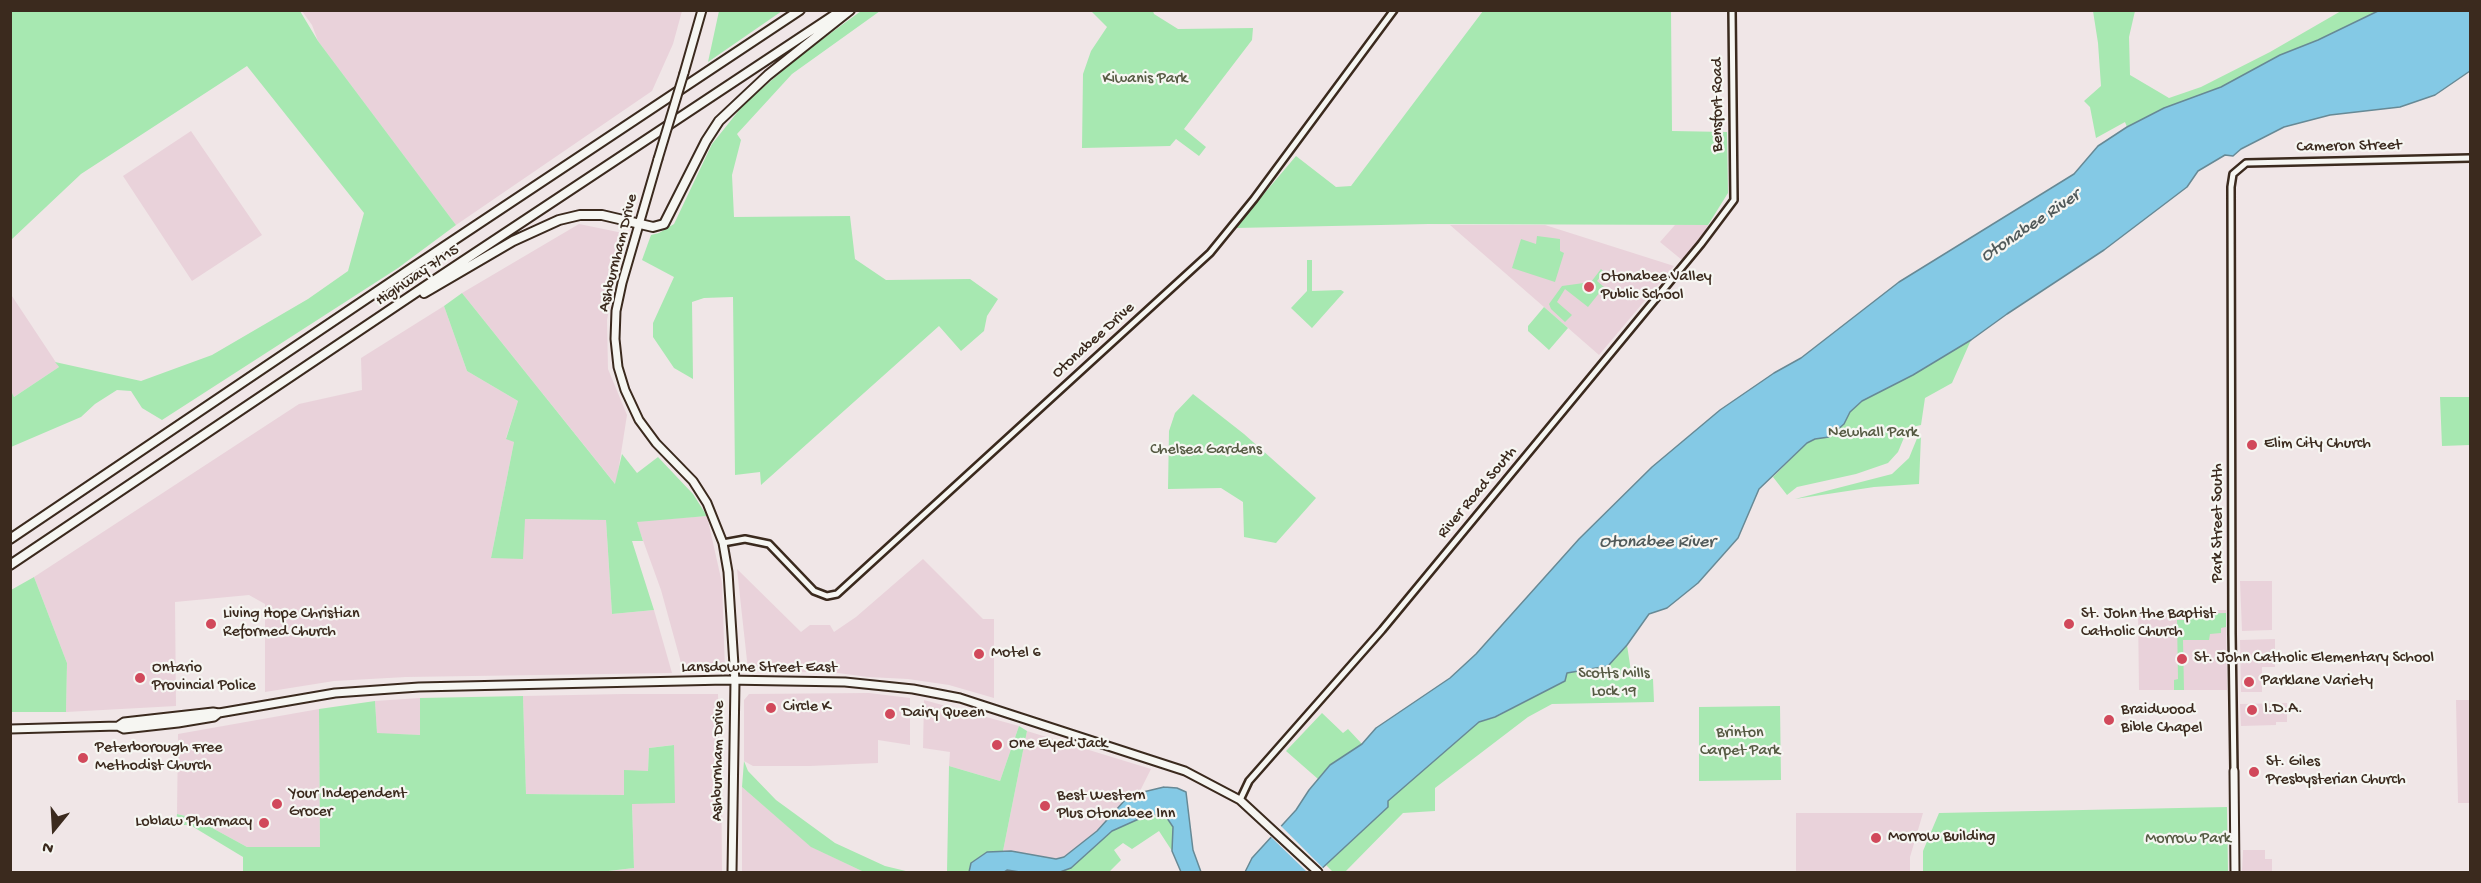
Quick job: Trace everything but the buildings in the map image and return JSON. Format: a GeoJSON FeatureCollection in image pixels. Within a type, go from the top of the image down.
{"type":"FeatureCollection","features":[{"type":"Feature","properties":{"kind":"highway","name":"Highway 7/115"},"geometry":{"type":"LineString","coordinates":[[10,539],[800,10]]}},
{"type":"Feature","properties":{"kind":"highway","name":"Highway 7/115"},"geometry":{"type":"LineString","coordinates":[[10,565],[381,317],[458,269],[842,10]]}},
{"type":"Feature","properties":{"kind":"highway"},"geometry":{"type":"LineString","coordinates":[[458,269],[559,220],[580,215],[602,215],[653,227],[666,223],[694,164],[719,121],[768,75],[850,10]]}},
{"type":"Feature","properties":{"kind":"main road","name":"Ashburnham Drive"},"geometry":{"type":"LineString","coordinates":[[702,10],[639,224],[616,311],[615,339],[618,367],[625,390],[639,420],[656,443],[693,481],[707,503],[723,543],[728,572],[735,681],[732,873]]}},
{"type":"Feature","properties":{"kind":"main road","name":"Lansdowne Street East"},"geometry":{"type":"LineString","coordinates":[[10,729],[118,726],[124,722],[219,713],[335,693],[371,690],[735,681],[845,682],[933,692],[960,698],[1185,771],[1240,800],[1318,873]]}},
{"type":"Feature","properties":{"kind":"main road","name":"Park Street South"},"geometry":{"type":"LineString","coordinates":[[2234,771],[2235,873]]}},
{"type":"Feature","properties":{"kind":"street","name":"Otonabee Drive"},"geometry":{"type":"LineString","coordinates":[[723,543],[745,539],[769,544],[814,591],[827,596],[837,594],[1210,253],[1254,199],[1394,10]]}},
{"type":"Feature","properties":{"kind":"street","name":"Bensfort Road"},"geometry":{"type":"LineString","coordinates":[[1732,10],[1734,200]]}},
{"type":"Feature","properties":{"kind":"street","name":"Cameron Street"},"geometry":{"type":"LineString","coordinates":[[2233,174],[2246,163],[2470,158]]}},
{"type":"Feature","properties":{"kind":"street","name":"Park Street South"},"geometry":{"type":"LineString","coordinates":[[2233,174],[2231,187],[2234,771]]}},
{"type":"Feature","properties":{"kind":"street","name":"River Road South"},"geometry":{"type":"LineString","coordinates":[[1240,800],[1249,781],[1382,630],[1701,244],[1734,200]]}},
{"type":"Feature","properties":{"kind":"shaded area"},"geometry":{"type":"Polygon","coordinates":[[[302,11],[682,11],[673,44],[652,91],[456,225],[318,41],[312,25],[302,11]]]}},
{"type":"Feature","properties":{"kind":"shaded area"},"geometry":{"type":"Polygon","coordinates":[[[191,131],[262,235],[192,281],[123,176],[191,131]]]}},
{"type":"Feature","properties":{"kind":"shaded area"},"geometry":{"type":"Polygon","coordinates":[[[579,224],[623,233],[607,320],[608,369],[627,415],[616,485],[462,293],[579,224]]]}},
{"type":"Feature","properties":{"kind":"shaded area","name":"Otonabee Valley Public School"},"geometry":{"type":"Polygon","coordinates":[[[1450,225],[1545,225],[1674,266],[1599,355],[1450,225]]]}},
{"type":"Feature","properties":{"kind":"shaded area"},"geometry":{"type":"Polygon","coordinates":[[[1675,225],[1708,225],[1701,238],[1682,260],[1660,242],[1675,225]]]}},
{"type":"Feature","properties":{"kind":"shaded area"},"geometry":{"type":"Polygon","coordinates":[[[10,293],[59,367],[14,397],[10,391],[10,293]]]}},
{"type":"Feature","properties":{"kind":"shaded area"},"geometry":{"type":"Polygon","coordinates":[[[444,306],[467,371],[518,401],[506,438],[514,442],[491,558],[524,519],[606,520],[612,614],[654,610],[672,673],[406,677],[334,681],[265,692],[265,604],[249,595],[175,602],[176,706],[66,712],[67,663],[34,577],[299,404],[362,390],[361,358],[444,306]]]}},
{"type":"Feature","properties":{"kind":"shaded area"},"geometry":{"type":"Polygon","coordinates":[[[707,516],[722,583],[725,670],[683,670],[661,590],[636,521],[707,516]]]}},
{"type":"Feature","properties":{"kind":"shaded area"},"geometry":{"type":"Polygon","coordinates":[[[923,559],[983,619],[994,619],[994,698],[949,685],[908,679],[838,673],[748,670],[737,569],[801,632],[810,625],[830,625],[834,632],[856,617],[923,559]]]}},
{"type":"Feature","properties":{"kind":"shaded area"},"geometry":{"type":"Polygon","coordinates":[[[2240,581],[2272,581],[2272,630],[2242,631],[2240,581]]]}},
{"type":"Feature","properties":{"kind":"shaded area","name":"St. John Catholic Elementary School"},"geometry":{"type":"Polygon","coordinates":[[[2138,610],[2226,610],[2227,690],[2139,690],[2138,610]]]}},
{"type":"Feature","properties":{"kind":"shaded area"},"geometry":{"type":"Polygon","coordinates":[[[2275,639],[2275,667],[2262,667],[2262,692],[2241,692],[2240,640],[2275,639]]]}},
{"type":"Feature","properties":{"kind":"shaded area"},"geometry":{"type":"Polygon","coordinates":[[[869,693],[910,698],[910,745],[878,740],[878,763],[753,766],[744,761],[744,700],[749,694],[869,693]]]}},
{"type":"Feature","properties":{"kind":"shaded area"},"geometry":{"type":"Polygon","coordinates":[[[718,694],[719,743],[721,744],[722,872],[600,872],[634,868],[632,803],[673,745],[649,748],[648,771],[625,795],[526,794],[523,696],[718,694]]]}},
{"type":"Feature","properties":{"kind":"shaded area"},"geometry":{"type":"Polygon","coordinates":[[[420,698],[420,735],[377,734],[375,701],[420,698]]]}},
{"type":"Feature","properties":{"kind":"shaded area"},"geometry":{"type":"Polygon","coordinates":[[[924,700],[1019,726],[1000,781],[949,766],[950,752],[923,748],[924,700]]]}},
{"type":"Feature","properties":{"kind":"shaded area"},"geometry":{"type":"Polygon","coordinates":[[[2456,700],[2470,700],[2470,803],[2458,803],[2456,700]]]}},
{"type":"Feature","properties":{"kind":"shaded area"},"geometry":{"type":"Polygon","coordinates":[[[2287,703],[2287,722],[2276,722],[2276,725],[2241,726],[2240,704],[2287,703]]]}},
{"type":"Feature","properties":{"kind":"shaded area"},"geometry":{"type":"Polygon","coordinates":[[[319,709],[320,847],[247,847],[194,818],[177,814],[178,734],[319,709]]]}},
{"type":"Feature","properties":{"kind":"shaded area"},"geometry":{"type":"Polygon","coordinates":[[[1027,731],[1151,769],[1139,793],[1125,800],[1097,831],[1064,857],[1056,859],[1003,851],[1027,731]]]}},
{"type":"Feature","properties":{"kind":"shaded area"},"geometry":{"type":"Polygon","coordinates":[[[742,787],[812,847],[864,872],[742,872],[742,787]]]}},
{"type":"Feature","properties":{"kind":"shaded area"},"geometry":{"type":"Polygon","coordinates":[[[1796,813],[1923,813],[1910,857],[1910,872],[1796,872],[1796,813]]]}},
{"type":"Feature","properties":{"kind":"shaded area"},"geometry":{"type":"Polygon","coordinates":[[[2243,850],[2265,850],[2265,859],[2272,859],[2272,872],[2242,872],[2243,850]]]}},
{"type":"Feature","properties":{"kind":"green space"},"geometry":{"type":"Polygon","coordinates":[[[719,10],[782,11],[708,62],[719,10]]]}},
{"type":"Feature","properties":{"kind":"green space"},"geometry":{"type":"Polygon","coordinates":[[[10,11],[300,11],[318,41],[456,225],[398,268],[162,420],[142,408],[131,391],[117,390],[95,404],[81,417],[11,447],[11,391],[14,397],[59,367],[55,362],[141,381],[212,355],[308,299],[348,271],[364,213],[247,66],[81,174],[11,240],[10,11]]]}},
{"type":"Feature","properties":{"kind":"green space"},"geometry":{"type":"Polygon","coordinates":[[[861,11],[880,11],[792,74],[737,134],[741,140],[732,175],[734,217],[850,216],[855,259],[886,280],[970,279],[998,299],[987,316],[984,331],[961,351],[939,326],[761,485],[760,472],[735,475],[733,297],[704,298],[692,302],[693,379],[674,368],[653,337],[653,323],[674,277],[642,260],[651,235],[674,224],[712,144],[744,104],[802,54],[861,11]]]}},
{"type":"Feature","properties":{"kind":"green space","name":"Kiwanis Park"},"geometry":{"type":"Polygon","coordinates":[[[1091,11],[1153,11],[1154,14],[1178,29],[1253,28],[1252,40],[1184,129],[1206,147],[1199,156],[1176,139],[1170,146],[1082,148],[1083,74],[1091,51],[1107,27],[1091,11]]]}},
{"type":"Feature","properties":{"kind":"green space"},"geometry":{"type":"Polygon","coordinates":[[[1483,11],[1671,11],[1672,131],[1727,132],[1728,193],[1708,225],[1429,224],[1235,228],[1296,156],[1336,187],[1351,186],[1483,11]]]}},
{"type":"Feature","properties":{"kind":"green space"},"geometry":{"type":"Polygon","coordinates":[[[2093,11],[2135,11],[2129,37],[2130,75],[2169,98],[2201,87],[2270,52],[2341,11],[2378,11],[2318,40],[2280,55],[2221,87],[2164,108],[2127,127],[2125,122],[2096,138],[2090,107],[2084,101],[2101,86],[2093,11]]]}},
{"type":"Feature","properties":{"kind":"green space"},"geometry":{"type":"Polygon","coordinates":[[[1537,236],[1560,239],[1560,251],[1564,253],[1555,282],[1512,268],[1521,239],[1536,244],[1537,236]]]}},
{"type":"Feature","properties":{"kind":"green space"},"geometry":{"type":"Polygon","coordinates":[[[1307,260],[1312,260],[1312,291],[1341,290],[1344,292],[1312,328],[1291,308],[1307,291],[1307,260]]]}},
{"type":"Feature","properties":{"kind":"green space"},"geometry":{"type":"Polygon","coordinates":[[[1601,269],[1604,272],[1597,281],[1604,287],[1588,307],[1565,289],[1557,302],[1572,315],[1565,322],[1551,309],[1549,304],[1562,286],[1591,282],[1601,269]]]}},
{"type":"Feature","properties":{"kind":"green space"},"geometry":{"type":"Polygon","coordinates":[[[462,293],[615,484],[622,454],[637,473],[658,457],[693,494],[707,516],[637,522],[643,541],[632,541],[654,610],[612,614],[606,520],[525,519],[523,559],[491,558],[514,442],[506,439],[518,401],[467,371],[444,306],[462,293]]]}},
{"type":"Feature","properties":{"kind":"green space"},"geometry":{"type":"Polygon","coordinates":[[[1544,307],[1568,328],[1549,350],[1528,331],[1528,326],[1544,307]]]}},
{"type":"Feature","properties":{"kind":"green space","name":"Newhall Park"},"geometry":{"type":"Polygon","coordinates":[[[1971,340],[1952,383],[1925,398],[1921,425],[1908,428],[1898,452],[1888,463],[1856,474],[1797,487],[1787,495],[1773,477],[1807,443],[1844,424],[1850,412],[1862,401],[1913,375],[1971,340]]]}},
{"type":"Feature","properties":{"kind":"green space","name":"Chelsea Gardens"},"geometry":{"type":"Polygon","coordinates":[[[1193,394],[1244,434],[1316,498],[1276,543],[1244,537],[1243,502],[1221,488],[1168,489],[1169,431],[1175,413],[1193,394]]]}},
{"type":"Feature","properties":{"kind":"green space"},"geometry":{"type":"Polygon","coordinates":[[[2440,397],[2470,397],[2470,445],[2442,446],[2440,397]]]}},
{"type":"Feature","properties":{"kind":"green space"},"geometry":{"type":"Polygon","coordinates":[[[1918,436],[1921,436],[1919,484],[1874,487],[1795,499],[1892,474],[1909,458],[1918,436]]]}},
{"type":"Feature","properties":{"kind":"green space"},"geometry":{"type":"Polygon","coordinates":[[[34,577],[67,663],[66,712],[11,712],[11,590],[34,577]]]}},
{"type":"Feature","properties":{"kind":"green space"},"geometry":{"type":"Polygon","coordinates":[[[2226,613],[2226,627],[2221,628],[2221,633],[2210,634],[2209,640],[2183,640],[2184,690],[2174,690],[2174,680],[2178,679],[2177,620],[2189,620],[2190,614],[2226,613]]]}},
{"type":"Feature","properties":{"kind":"green space","name":"Scotts Mills Lock 19"},"geometry":{"type":"Polygon","coordinates":[[[1627,645],[1632,678],[1653,679],[1654,702],[1552,704],[1528,717],[1435,788],[1435,811],[1403,813],[1345,872],[1333,872],[1326,865],[1388,807],[1388,801],[1479,722],[1496,717],[1565,681],[1567,673],[1608,666],[1627,645]]]}},
{"type":"Feature","properties":{"kind":"green space"},"geometry":{"type":"Polygon","coordinates":[[[523,696],[526,794],[624,795],[624,770],[648,771],[649,748],[674,745],[675,803],[632,804],[634,868],[600,872],[243,872],[243,857],[190,825],[176,825],[177,814],[194,818],[247,847],[320,847],[319,709],[375,701],[377,733],[420,735],[420,698],[523,696]]]}},
{"type":"Feature","properties":{"kind":"green space","name":"Brinton Carpet Park"},"geometry":{"type":"Polygon","coordinates":[[[1780,706],[1781,780],[1699,781],[1699,707],[1780,706]]]}},
{"type":"Feature","properties":{"kind":"green space"},"geometry":{"type":"Polygon","coordinates":[[[1322,713],[1343,733],[1348,729],[1362,744],[1330,765],[1318,779],[1286,751],[1322,713]]]}},
{"type":"Feature","properties":{"kind":"green space"},"geometry":{"type":"Polygon","coordinates":[[[1019,726],[1027,731],[1003,851],[987,852],[971,863],[969,872],[947,872],[949,766],[1000,781],[1019,726]]]}},
{"type":"Feature","properties":{"kind":"green space"},"geometry":{"type":"Polygon","coordinates":[[[744,761],[748,771],[776,800],[835,843],[885,866],[910,872],[864,872],[811,847],[742,787],[744,761]]]}},
{"type":"Feature","properties":{"kind":"green space","name":"Morrow Park"},"geometry":{"type":"Polygon","coordinates":[[[2227,807],[2228,872],[1923,872],[1923,851],[1939,813],[2227,807]]]}},
{"type":"Feature","properties":{"kind":"green space"},"geometry":{"type":"Polygon","coordinates":[[[1159,814],[1167,818],[1173,827],[1172,851],[1159,831],[1132,849],[1123,843],[1114,850],[1121,860],[1109,872],[1060,872],[1071,868],[1112,831],[1141,818],[1159,814]]]}},
{"type":"Feature","properties":{"kind":"water","name":"Otonabee River"},"geometry":{"type":"Polygon","coordinates":[[[2378,11],[2470,11],[2470,71],[2435,95],[2400,107],[2330,115],[2284,127],[2241,149],[2233,156],[2225,155],[2198,171],[2187,187],[2104,250],[1971,340],[1913,375],[1862,401],[1850,412],[1844,424],[1829,437],[1807,443],[1759,489],[1738,538],[1698,583],[1667,608],[1649,614],[1627,645],[1608,666],[1567,673],[1565,681],[1495,717],[1479,722],[1388,801],[1388,807],[1318,872],[1245,872],[1252,858],[1296,810],[1330,765],[1362,744],[1376,728],[1450,678],[1476,654],[1579,539],[1652,467],[1720,410],[1774,373],[1801,358],[1899,282],[2074,174],[2098,146],[2127,127],[2164,108],[2221,87],[2280,55],[2318,40],[2378,11]]]}},
{"type":"Feature","properties":{"kind":"water"},"geometry":{"type":"Polygon","coordinates":[[[1164,787],[1177,788],[1186,792],[1193,850],[1201,872],[1181,872],[1172,851],[1173,827],[1167,818],[1159,814],[1141,818],[1112,831],[1071,868],[1060,872],[1007,870],[1004,872],[969,872],[971,863],[987,852],[1011,851],[1056,859],[1064,857],[1097,831],[1125,800],[1139,793],[1164,787]]]}},
{"type":"Feature","properties":{"kind":"pier"},"geometry":{"type":"Polygon","coordinates":[[[1279,824],[1325,870],[1323,872],[1307,872],[1269,835],[1279,824]]]}},
{"type":"Feature","properties":{"kind":"place","name":"Otonabee Valley Public School"},"geometry":{"type":"Point","coordinates":[1589,287]}},
{"type":"Feature","properties":{"kind":"place","name":"Elim City Church"},"geometry":{"type":"Point","coordinates":[2252,445]}},
{"type":"Feature","properties":{"kind":"place","name":"Living Hope Christian Reformed Church"},"geometry":{"type":"Point","coordinates":[211,624]}},
{"type":"Feature","properties":{"kind":"place","name":"St. John the Baptist Catholic Church"},"geometry":{"type":"Point","coordinates":[2069,624]}},
{"type":"Feature","properties":{"kind":"place","name":"Motel 6"},"geometry":{"type":"Point","coordinates":[979,654]}},
{"type":"Feature","properties":{"kind":"place","name":"St. John Catholic Elementary School"},"geometry":{"type":"Point","coordinates":[2182,659]}},
{"type":"Feature","properties":{"kind":"place","name":"Ontario Provincial Police"},"geometry":{"type":"Point","coordinates":[140,678]}},
{"type":"Feature","properties":{"kind":"place","name":"Parklane Variety"},"geometry":{"type":"Point","coordinates":[2249,682]}},
{"type":"Feature","properties":{"kind":"place","name":"Circle K"},"geometry":{"type":"Point","coordinates":[771,708]}},
{"type":"Feature","properties":{"kind":"place","name":"I.D.A."},"geometry":{"type":"Point","coordinates":[2252,710]}},
{"type":"Feature","properties":{"kind":"place","name":"Dairy Queen"},"geometry":{"type":"Point","coordinates":[890,714]}},
{"type":"Feature","properties":{"kind":"place","name":"Braidwood Bible Chapel"},"geometry":{"type":"Point","coordinates":[2109,720]}},
{"type":"Feature","properties":{"kind":"place","name":"One Eyed Jack"},"geometry":{"type":"Point","coordinates":[997,745]}},
{"type":"Feature","properties":{"kind":"place","name":"Peterborough Free Methodist Church"},"geometry":{"type":"Point","coordinates":[83,758]}},
{"type":"Feature","properties":{"kind":"place","name":"St. Giles Presbysterian Church"},"geometry":{"type":"Point","coordinates":[2254,772]}},
{"type":"Feature","properties":{"kind":"place","name":"Your Independent Grocer"},"geometry":{"type":"Point","coordinates":[277,804]}},
{"type":"Feature","properties":{"kind":"place","name":"Best Western Plus Otonabee Inn"},"geometry":{"type":"Point","coordinates":[1045,806]}},
{"type":"Feature","properties":{"kind":"place","name":"Loblaw Pharmacy"},"geometry":{"type":"Point","coordinates":[264,823]}},
{"type":"Feature","properties":{"kind":"place","name":"Morrow Building"},"geometry":{"type":"Point","coordinates":[1876,838]}}]}
